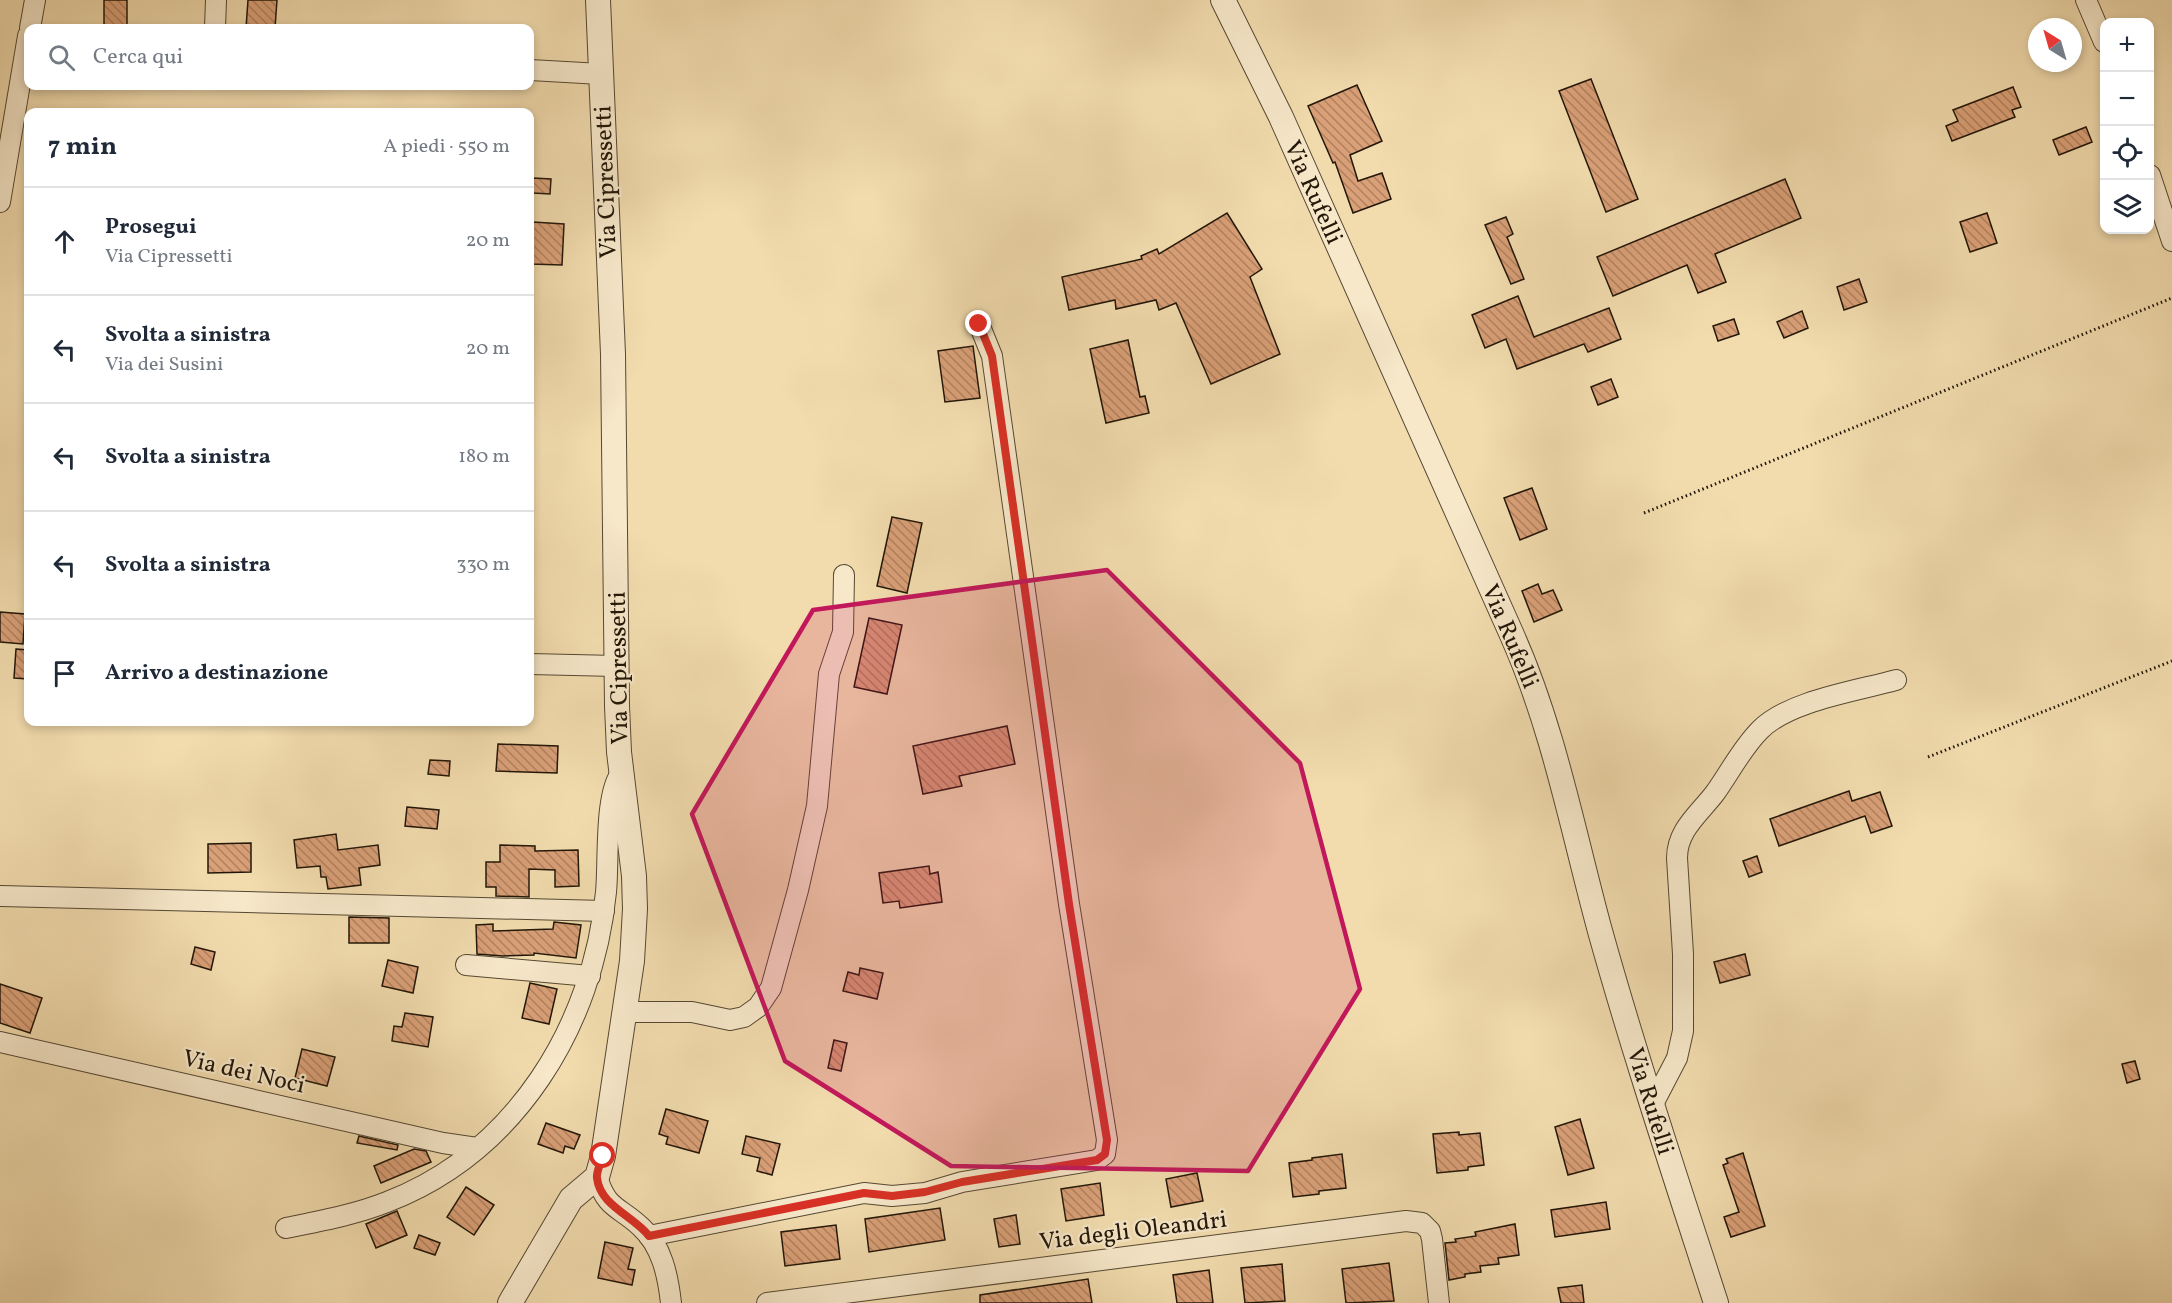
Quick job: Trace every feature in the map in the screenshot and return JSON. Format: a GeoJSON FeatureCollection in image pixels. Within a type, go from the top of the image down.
{"type":"FeatureCollection","features":[{"type":"Feature","properties":{"kind":"street"},"geometry":{"type":"LineString","coordinates":[[31,24],[35,0]]}},
{"type":"Feature","properties":{"kind":"street"},"geometry":{"type":"LineString","coordinates":[[215,24],[216,0]]}},
{"type":"Feature","properties":{"kind":"street","name":"Via Cipressetti"},"geometry":{"type":"LineString","coordinates":[[597,1177],[603,1156],[632,961],[635,892],[618,729],[613,354],[598,0]]}},
{"type":"Feature","properties":{"kind":"street","name":"Via Rufelli"},"geometry":{"type":"LineString","coordinates":[[1223,0],[1281,117],[1525,666],[1550,741],[1600,931],[1652,1106],[1716,1303]]}},
{"type":"Feature","properties":{"kind":"street"},"geometry":{"type":"LineString","coordinates":[[2086,0],[2100,33]]}},
{"type":"Feature","properties":{"kind":"street"},"geometry":{"type":"LineString","coordinates":[[0,202],[24,60]]}},
{"type":"Feature","properties":{"kind":"street"},"geometry":{"type":"LineString","coordinates":[[534,70],[601,74]]}},
{"type":"Feature","properties":{"kind":"street"},"geometry":{"type":"LineString","coordinates":[[2152,180],[2172,241]]}},
{"type":"Feature","properties":{"kind":"street"},"geometry":{"type":"LineString","coordinates":[[649,1236],[864,1193],[892,1196],[925,1192],[962,1182],[1097,1160],[1105,1154],[1107,1140],[1069,904],[992,356],[979,324]]}},
{"type":"Feature","properties":{"kind":"street"},"geometry":{"type":"LineString","coordinates":[[625,1011],[692,1012],[730,1020],[744,1017],[758,1007],[771,988],[798,890],[817,806],[829,674],[843,632],[844,575]]}},
{"type":"Feature","properties":{"kind":"street"},"geometry":{"type":"LineString","coordinates":[[534,664],[616,666]]}},
{"type":"Feature","properties":{"kind":"street"},"geometry":{"type":"LineString","coordinates":[[1652,1106],[1677,1058],[1683,1030],[1683,954],[1677,858],[1677,846],[1682,833],[1715,792],[1747,745],[1760,729],[1777,716],[1798,707],[1896,680]]}},
{"type":"Feature","properties":{"kind":"street"},"geometry":{"type":"LineString","coordinates":[[286,1228],[344,1216],[386,1202],[439,1175],[477,1148],[510,1117],[544,1074],[564,1041],[590,976],[598,946],[604,911],[612,797],[615,781],[622,772]]}},
{"type":"Feature","properties":{"kind":"street"},"geometry":{"type":"LineString","coordinates":[[0,896],[604,911]]}},
{"type":"Feature","properties":{"kind":"street"},"geometry":{"type":"LineString","coordinates":[[466,965],[590,976]]}},
{"type":"Feature","properties":{"kind":"street","name":"Via dei Noci"},"geometry":{"type":"LineString","coordinates":[[0,1042],[432,1140],[477,1148]]}},
{"type":"Feature","properties":{"kind":"street"},"geometry":{"type":"LineString","coordinates":[[510,1303],[571,1199],[597,1177],[602,1194],[608,1202],[634,1221],[649,1236],[663,1262],[671,1303]]}},
{"type":"Feature","properties":{"kind":"street","name":"Via degli Oleandri"},"geometry":{"type":"LineString","coordinates":[[767,1303],[1406,1221],[1422,1223],[1431,1234],[1438,1303]]}},
{"type":"Feature","properties":{"kind":"path"},"geometry":{"type":"LineString","coordinates":[[1644,513],[2172,298]]}},
{"type":"Feature","properties":{"kind":"path"},"geometry":{"type":"LineString","coordinates":[[1928,757],[2172,661]]}},
{"type":"Feature","properties":{"kind":"highlighted area"},"geometry":{"type":"Polygon","coordinates":[[[1107,570],[1300,763],[1360,989],[1248,1171],[951,1166],[785,1061],[692,814],[813,610],[1107,570]]]}},
{"type":"Feature","properties":{"kind":"building"},"geometry":{"type":"Polygon","coordinates":[[[104,0],[127,0],[127,24],[104,24],[104,0]]]}},
{"type":"Feature","properties":{"kind":"building"},"geometry":{"type":"Polygon","coordinates":[[[248,0],[277,0],[275,24],[246,24],[248,0]]]}},
{"type":"Feature","properties":{"kind":"building"},"geometry":{"type":"Polygon","coordinates":[[[1591,79],[1638,199],[1606,212],[1559,91],[1591,79]]]}},
{"type":"Feature","properties":{"kind":"building"},"geometry":{"type":"Polygon","coordinates":[[[1357,85],[1382,141],[1350,155],[1358,181],[1382,173],[1391,199],[1353,213],[1335,162],[1333,163],[1308,106],[1357,85]]]}},
{"type":"Feature","properties":{"kind":"building"},"geometry":{"type":"Polygon","coordinates":[[[2013,87],[2021,107],[2012,110],[2015,117],[1952,141],[1946,126],[1958,121],[1953,110],[2013,87]]]}},
{"type":"Feature","properties":{"kind":"building"},"geometry":{"type":"Polygon","coordinates":[[[2086,127],[2092,142],[2059,155],[2053,140],[2086,127]]]}},
{"type":"Feature","properties":{"kind":"building"},"geometry":{"type":"Polygon","coordinates":[[[534,178],[551,179],[550,194],[534,193],[534,178]]]}},
{"type":"Feature","properties":{"kind":"building"},"geometry":{"type":"Polygon","coordinates":[[[1785,179],[1801,218],[1715,254],[1726,282],[1698,293],[1687,265],[1613,296],[1597,257],[1785,179]]]}},
{"type":"Feature","properties":{"kind":"building"},"geometry":{"type":"Polygon","coordinates":[[[1227,213],[1262,269],[1250,277],[1280,354],[1211,384],[1176,303],[1159,310],[1156,300],[1116,309],[1115,300],[1069,310],[1062,277],[1142,259],[1141,256],[1157,249],[1159,254],[1227,213]]]}},
{"type":"Feature","properties":{"kind":"building"},"geometry":{"type":"Polygon","coordinates":[[[1987,213],[1997,243],[1970,252],[1960,222],[1987,213]]]}},
{"type":"Feature","properties":{"kind":"building"},"geometry":{"type":"Polygon","coordinates":[[[1506,217],[1513,234],[1507,237],[1524,279],[1511,284],[1485,225],[1506,217]]]}},
{"type":"Feature","properties":{"kind":"building"},"geometry":{"type":"Polygon","coordinates":[[[534,222],[564,224],[562,265],[534,264],[534,222]]]}},
{"type":"Feature","properties":{"kind":"building"},"geometry":{"type":"Polygon","coordinates":[[[1859,279],[1867,302],[1844,310],[1837,287],[1859,279]]]}},
{"type":"Feature","properties":{"kind":"building"},"geometry":{"type":"Polygon","coordinates":[[[1518,296],[1534,337],[1609,308],[1621,339],[1588,352],[1584,344],[1517,369],[1506,339],[1485,348],[1472,315],[1518,296]]]}},
{"type":"Feature","properties":{"kind":"building"},"geometry":{"type":"Polygon","coordinates":[[[1802,311],[1808,328],[1784,338],[1777,322],[1802,311]]]}},
{"type":"Feature","properties":{"kind":"building"},"geometry":{"type":"Polygon","coordinates":[[[1734,319],[1739,334],[1718,341],[1713,326],[1734,319]]]}},
{"type":"Feature","properties":{"kind":"building"},"geometry":{"type":"Polygon","coordinates":[[[1128,340],[1140,397],[1145,396],[1149,413],[1106,423],[1090,349],[1128,340]]]}},
{"type":"Feature","properties":{"kind":"building"},"geometry":{"type":"Polygon","coordinates":[[[973,346],[980,398],[945,402],[938,351],[973,346]]]}},
{"type":"Feature","properties":{"kind":"building"},"geometry":{"type":"Polygon","coordinates":[[[1611,379],[1618,397],[1598,405],[1591,387],[1611,379]]]}},
{"type":"Feature","properties":{"kind":"building"},"geometry":{"type":"Polygon","coordinates":[[[1532,488],[1547,529],[1520,540],[1504,498],[1532,488]]]}},
{"type":"Feature","properties":{"kind":"building"},"geometry":{"type":"Polygon","coordinates":[[[892,517],[922,523],[907,593],[877,586],[892,517]]]}},
{"type":"Feature","properties":{"kind":"building"},"geometry":{"type":"Polygon","coordinates":[[[1538,584],[1542,594],[1553,590],[1562,610],[1534,622],[1522,591],[1538,584]]]}},
{"type":"Feature","properties":{"kind":"building"},"geometry":{"type":"Polygon","coordinates":[[[0,612],[24,614],[23,644],[0,642],[0,612]]]}},
{"type":"Feature","properties":{"kind":"building"},"geometry":{"type":"Polygon","coordinates":[[[869,618],[902,625],[887,694],[854,687],[869,618]]]}},
{"type":"Feature","properties":{"kind":"building"},"geometry":{"type":"Polygon","coordinates":[[[16,649],[24,650],[24,679],[14,678],[16,649]]]}},
{"type":"Feature","properties":{"kind":"building"},"geometry":{"type":"Polygon","coordinates":[[[1007,726],[1015,764],[959,776],[962,786],[923,794],[913,746],[1007,726]]]}},
{"type":"Feature","properties":{"kind":"building"},"geometry":{"type":"Polygon","coordinates":[[[498,744],[558,746],[557,773],[496,771],[498,744]]]}},
{"type":"Feature","properties":{"kind":"building"},"geometry":{"type":"Polygon","coordinates":[[[430,760],[450,761],[449,776],[428,774],[430,760]]]}},
{"type":"Feature","properties":{"kind":"building"},"geometry":{"type":"Polygon","coordinates":[[[1849,791],[1852,801],[1880,792],[1892,826],[1871,833],[1865,816],[1779,846],[1770,819],[1849,791]]]}},
{"type":"Feature","properties":{"kind":"building"},"geometry":{"type":"Polygon","coordinates":[[[407,807],[439,810],[437,829],[405,826],[407,807]]]}},
{"type":"Feature","properties":{"kind":"building"},"geometry":{"type":"Polygon","coordinates":[[[336,834],[338,850],[378,845],[380,865],[359,868],[361,885],[328,889],[326,877],[321,877],[320,866],[297,868],[294,840],[336,834]]]}},
{"type":"Feature","properties":{"kind":"building"},"geometry":{"type":"Polygon","coordinates":[[[251,843],[251,872],[208,873],[208,844],[251,843]]]}},
{"type":"Feature","properties":{"kind":"building"},"geometry":{"type":"Polygon","coordinates":[[[500,845],[535,846],[535,851],[578,850],[579,886],[555,887],[555,870],[529,869],[529,897],[496,896],[496,887],[486,887],[486,862],[500,862],[500,845]]]}},
{"type":"Feature","properties":{"kind":"building"},"geometry":{"type":"Polygon","coordinates":[[[1757,856],[1762,872],[1749,877],[1743,861],[1757,856]]]}},
{"type":"Feature","properties":{"kind":"building"},"geometry":{"type":"Polygon","coordinates":[[[929,866],[930,874],[938,872],[942,902],[900,908],[899,901],[883,903],[879,873],[929,866]]]}},
{"type":"Feature","properties":{"kind":"building"},"geometry":{"type":"Polygon","coordinates":[[[349,917],[389,918],[389,943],[349,943],[349,917]]]}},
{"type":"Feature","properties":{"kind":"building"},"geometry":{"type":"Polygon","coordinates":[[[554,922],[581,925],[576,958],[534,953],[534,955],[503,956],[477,954],[476,925],[493,924],[493,931],[553,929],[554,922]]]}},
{"type":"Feature","properties":{"kind":"building"},"geometry":{"type":"Polygon","coordinates":[[[195,947],[215,952],[211,970],[191,964],[195,947]]]}},
{"type":"Feature","properties":{"kind":"building"},"geometry":{"type":"Polygon","coordinates":[[[1745,954],[1750,975],[1720,983],[1714,962],[1745,954]]]}},
{"type":"Feature","properties":{"kind":"building"},"geometry":{"type":"Polygon","coordinates":[[[388,960],[418,967],[413,993],[382,986],[388,960]]]}},
{"type":"Feature","properties":{"kind":"building"},"geometry":{"type":"Polygon","coordinates":[[[860,968],[883,973],[877,999],[843,991],[848,972],[859,975],[860,968]]]}},
{"type":"Feature","properties":{"kind":"building"},"geometry":{"type":"Polygon","coordinates":[[[530,983],[557,989],[549,1024],[522,1018],[530,983]]]}},
{"type":"Feature","properties":{"kind":"building"},"geometry":{"type":"Polygon","coordinates":[[[0,984],[42,998],[30,1033],[0,1023],[0,984]]]}},
{"type":"Feature","properties":{"kind":"building"},"geometry":{"type":"Polygon","coordinates":[[[405,1013],[433,1017],[428,1047],[392,1041],[394,1026],[402,1027],[405,1013]]]}},
{"type":"Feature","properties":{"kind":"building"},"geometry":{"type":"Polygon","coordinates":[[[834,1040],[847,1043],[841,1071],[828,1068],[834,1040]]]}},
{"type":"Feature","properties":{"kind":"building"},"geometry":{"type":"Polygon","coordinates":[[[302,1049],[335,1057],[327,1086],[295,1078],[302,1049]]]}},
{"type":"Feature","properties":{"kind":"building"},"geometry":{"type":"Polygon","coordinates":[[[2135,1061],[2140,1079],[2127,1083],[2122,1064],[2135,1061]]]}},
{"type":"Feature","properties":{"kind":"building"},"geometry":{"type":"Polygon","coordinates":[[[666,1109],[708,1121],[699,1153],[666,1144],[668,1137],[659,1134],[666,1109]]]}},
{"type":"Feature","properties":{"kind":"building"},"geometry":{"type":"Polygon","coordinates":[[[1580,1119],[1594,1168],[1568,1175],[1555,1127],[1580,1119]]]}},
{"type":"Feature","properties":{"kind":"building"},"geometry":{"type":"Polygon","coordinates":[[[546,1123],[580,1135],[574,1149],[565,1146],[563,1153],[538,1144],[546,1123]]]}},
{"type":"Feature","properties":{"kind":"building"},"geometry":{"type":"Polygon","coordinates":[[[1459,1132],[1459,1135],[1480,1133],[1484,1165],[1468,1167],[1468,1170],[1437,1173],[1433,1134],[1459,1132]]]}},
{"type":"Feature","properties":{"kind":"building"},"geometry":{"type":"Polygon","coordinates":[[[359,1136],[398,1145],[397,1150],[357,1143],[359,1136]]]}},
{"type":"Feature","properties":{"kind":"building"},"geometry":{"type":"Polygon","coordinates":[[[746,1136],[780,1144],[772,1175],[757,1171],[760,1158],[742,1154],[746,1136]]]}},
{"type":"Feature","properties":{"kind":"building"},"geometry":{"type":"Polygon","coordinates":[[[414,1149],[426,1151],[431,1162],[381,1183],[374,1166],[414,1149]]]}},
{"type":"Feature","properties":{"kind":"building"},"geometry":{"type":"Polygon","coordinates":[[[1743,1153],[1765,1226],[1731,1237],[1724,1217],[1739,1212],[1723,1165],[1728,1163],[1726,1159],[1743,1153]]]}},
{"type":"Feature","properties":{"kind":"building"},"geometry":{"type":"Polygon","coordinates":[[[1342,1154],[1346,1188],[1293,1197],[1289,1163],[1342,1154]]]}},
{"type":"Feature","properties":{"kind":"building"},"geometry":{"type":"Polygon","coordinates":[[[1197,1173],[1203,1201],[1171,1207],[1166,1179],[1197,1173]]]}},
{"type":"Feature","properties":{"kind":"building"},"geometry":{"type":"Polygon","coordinates":[[[1100,1183],[1104,1215],[1066,1221],[1061,1189],[1100,1183]]]}},
{"type":"Feature","properties":{"kind":"building"},"geometry":{"type":"Polygon","coordinates":[[[466,1187],[494,1205],[474,1235],[447,1217],[466,1187]]]}},
{"type":"Feature","properties":{"kind":"building"},"geometry":{"type":"Polygon","coordinates":[[[1606,1202],[1610,1229],[1555,1237],[1551,1210],[1606,1202]]]}},
{"type":"Feature","properties":{"kind":"building"},"geometry":{"type":"Polygon","coordinates":[[[940,1208],[945,1240],[869,1252],[865,1219],[940,1208]]]}},
{"type":"Feature","properties":{"kind":"building"},"geometry":{"type":"Polygon","coordinates":[[[397,1211],[407,1235],[376,1248],[366,1224],[397,1211]]]}},
{"type":"Feature","properties":{"kind":"building"},"geometry":{"type":"Polygon","coordinates":[[[1016,1215],[1020,1244],[999,1247],[994,1219],[1016,1215]]]}},
{"type":"Feature","properties":{"kind":"building"},"geometry":{"type":"Polygon","coordinates":[[[1515,1224],[1519,1255],[1498,1258],[1499,1264],[1480,1266],[1481,1272],[1465,1274],[1465,1277],[1449,1280],[1445,1243],[1476,1236],[1475,1232],[1515,1224]]]}},
{"type":"Feature","properties":{"kind":"building"},"geometry":{"type":"Polygon","coordinates":[[[836,1225],[840,1259],[785,1266],[781,1232],[836,1225]]]}},
{"type":"Feature","properties":{"kind":"building"},"geometry":{"type":"Polygon","coordinates":[[[419,1235],[440,1243],[435,1255],[414,1248],[419,1235]]]}},
{"type":"Feature","properties":{"kind":"building"},"geometry":{"type":"Polygon","coordinates":[[[605,1242],[633,1248],[628,1269],[635,1270],[632,1285],[598,1278],[605,1242]]]}},
{"type":"Feature","properties":{"kind":"building"},"geometry":{"type":"Polygon","coordinates":[[[1389,1263],[1394,1301],[1346,1303],[1342,1269],[1389,1263]]]}},
{"type":"Feature","properties":{"kind":"building"},"geometry":{"type":"Polygon","coordinates":[[[1282,1264],[1285,1301],[1245,1303],[1241,1268],[1282,1264]]]}},
{"type":"Feature","properties":{"kind":"building"},"geometry":{"type":"Polygon","coordinates":[[[1209,1270],[1213,1303],[1177,1303],[1173,1275],[1209,1270]]]}},
{"type":"Feature","properties":{"kind":"building"},"geometry":{"type":"Polygon","coordinates":[[[1088,1279],[1092,1303],[980,1303],[980,1295],[1088,1279]]]}},
{"type":"Feature","properties":{"kind":"building"},"geometry":{"type":"Polygon","coordinates":[[[1582,1285],[1584,1303],[1561,1303],[1558,1288],[1582,1285]]]}},
{"type":"Feature","properties":{"kind":"route"},"geometry":{"type":"LineString","coordinates":[[603,1156],[597,1177],[602,1194],[608,1202],[644,1229],[649,1236],[864,1193],[892,1196],[925,1192],[962,1182],[1097,1160],[1105,1154],[1107,1140],[1069,904],[992,356],[979,324]]}}]}
